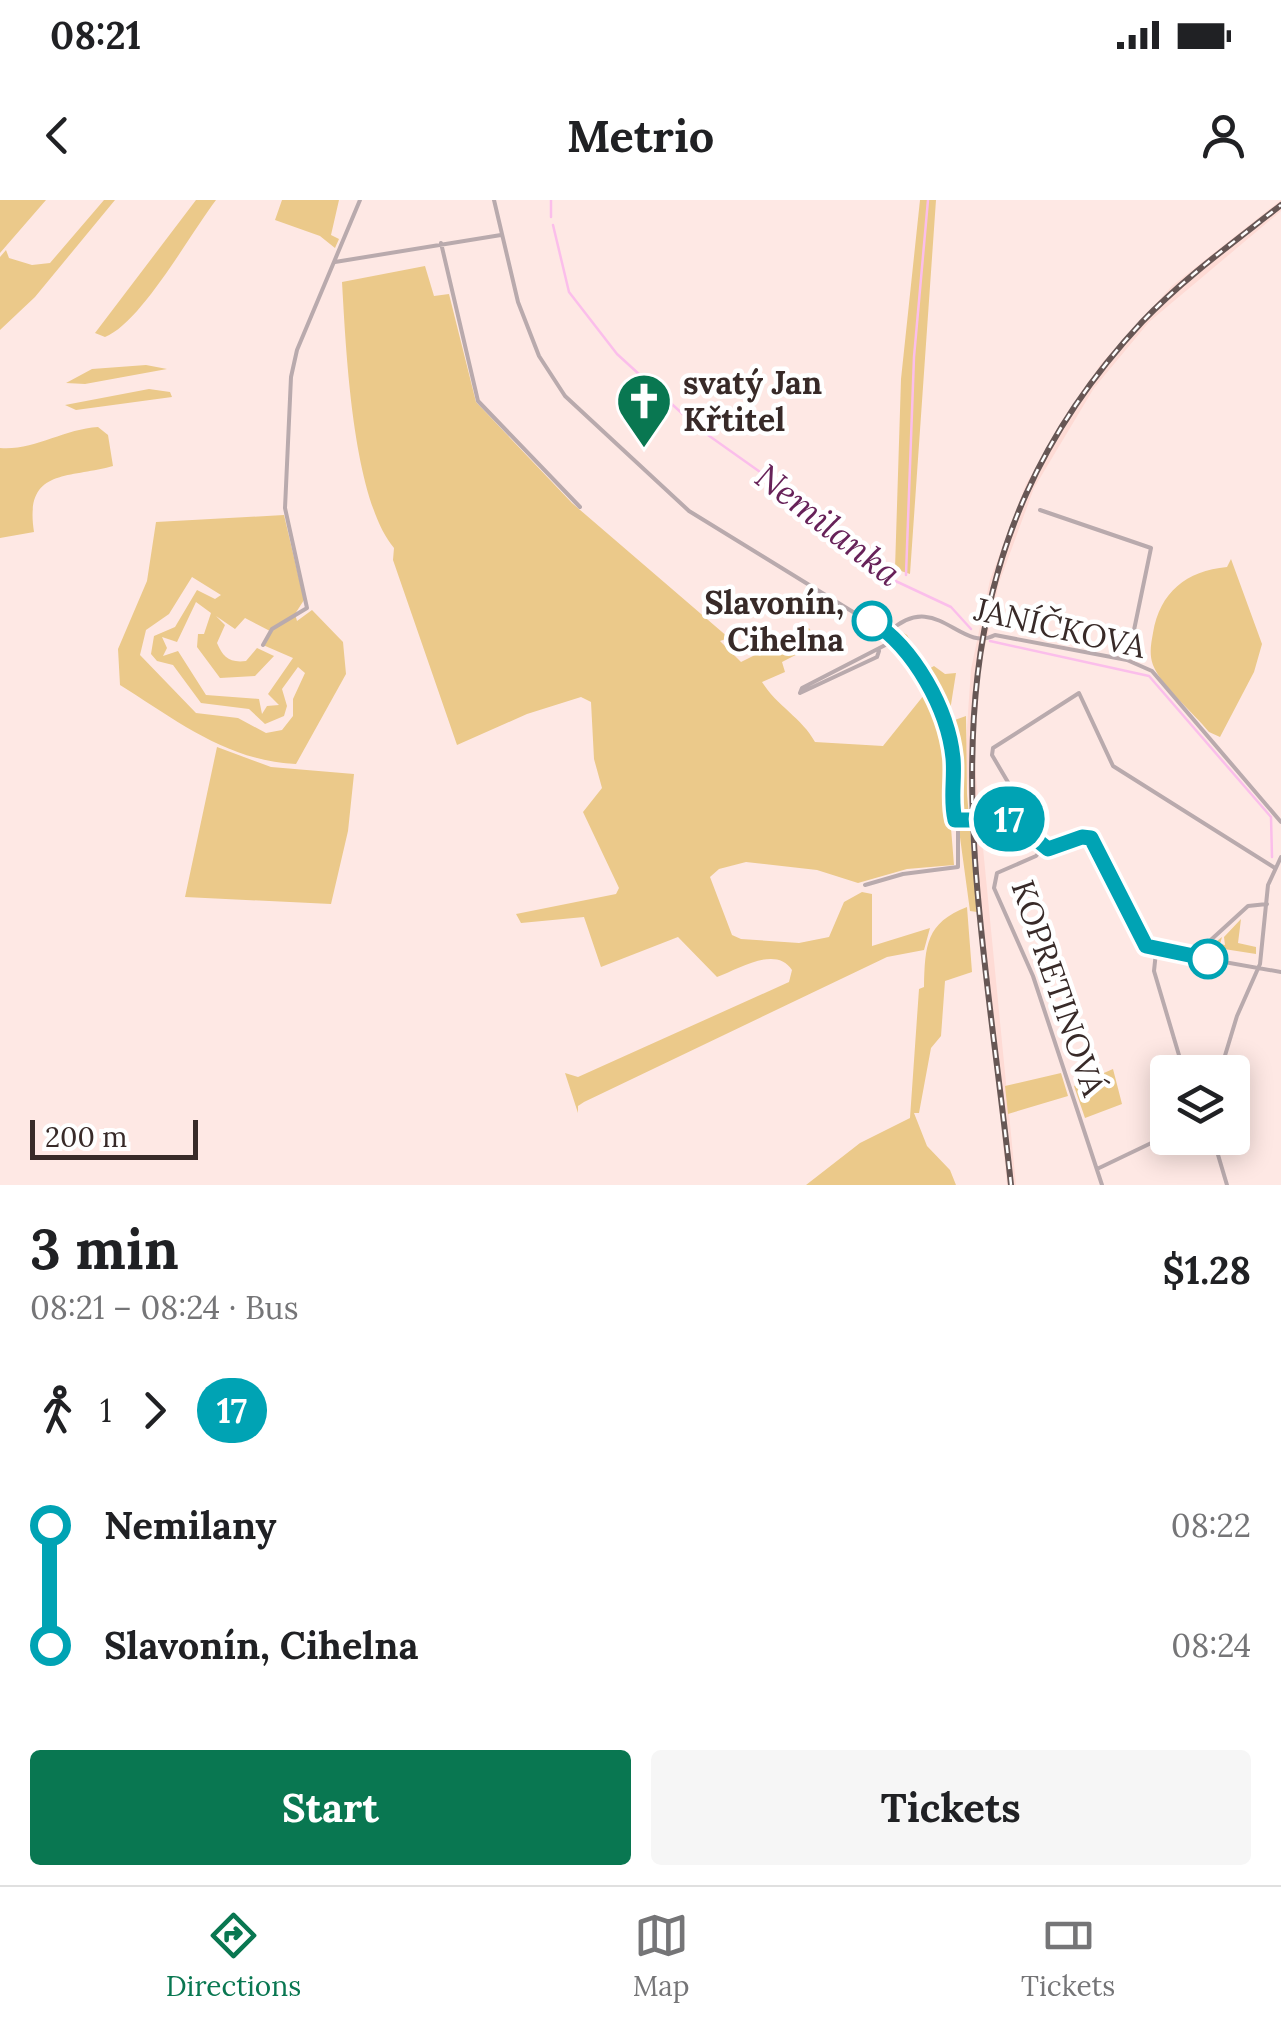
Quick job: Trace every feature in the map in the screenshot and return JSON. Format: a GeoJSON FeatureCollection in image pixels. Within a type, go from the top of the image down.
{"type":"FeatureCollection","features":[{"type":"Feature","properties":{"kind":"street"},"geometry":{"type":"LineString","coordinates":[[263,644],[275,627],[307,608],[285,508],[291,377],[297,350],[360,200]]}},
{"type":"Feature","properties":{"kind":"street"},"geometry":{"type":"LineString","coordinates":[[494,200],[514,288],[537,352],[578,412],[695,516],[888,632],[930,690],[948,731],[954,760],[953,816],[958,822],[958,866],[903,874],[865,885]]}},
{"type":"Feature","properties":{"kind":"street"},"geometry":{"type":"LineString","coordinates":[[336,262],[501,235]]}},
{"type":"Feature","properties":{"kind":"street"},"geometry":{"type":"LineString","coordinates":[[441,244],[478,401],[580,507]]}},
{"type":"Feature","properties":{"kind":"street"},"geometry":{"type":"LineString","coordinates":[[1040,510],[1151,548],[1127,660]]}},
{"type":"Feature","properties":{"kind":"street","name":"JANÍČKOVA"},"geometry":{"type":"LineString","coordinates":[[888,632],[906,618],[918,616],[945,621],[982,639],[995,635],[1127,660],[1152,671],[1281,822]]}},
{"type":"Feature","properties":{"kind":"street"},"geometry":{"type":"LineString","coordinates":[[879,651],[877,657],[800,693],[802,688],[895,640]]}},
{"type":"Feature","properties":{"kind":"street"},"geometry":{"type":"LineString","coordinates":[[1020,824],[1018,801],[992,755],[993,748],[1079,693],[1113,766],[1275,868]]}},
{"type":"Feature","properties":{"kind":"street"},"geometry":{"type":"LineString","coordinates":[[958,822],[1004,819],[1020,824],[1043,848],[1082,837],[1093,840],[1145,944],[1156,951],[1281,972]]}},
{"type":"Feature","properties":{"kind":"street","name":"KOPRETINOVÁ"},"geometry":{"type":"LineString","coordinates":[[1043,848],[1036,856],[998,873],[994,885],[1037,987],[1102,1185]]}},
{"type":"Feature","properties":{"kind":"street"},"geometry":{"type":"LineString","coordinates":[[1225,1055],[1258,968],[1267,904],[1281,857]]}},
{"type":"Feature","properties":{"kind":"street"},"geometry":{"type":"LineString","coordinates":[[1198,958],[1202,948],[1248,906],[1267,904]]}},
{"type":"Feature","properties":{"kind":"street"},"geometry":{"type":"LineString","coordinates":[[1156,951],[1154,970],[1179,1055]]}},
{"type":"Feature","properties":{"kind":"street"},"geometry":{"type":"LineString","coordinates":[[1097,1169],[1150,1144]]}},
{"type":"Feature","properties":{"kind":"street"},"geometry":{"type":"LineString","coordinates":[[1217,1155],[1227,1185]]}},
{"type":"Feature","properties":{"kind":"shaded area"},"geometry":{"type":"Polygon","coordinates":[[[0,200],[46,200],[0,253],[0,200]]]}},
{"type":"Feature","properties":{"kind":"shaded area"},"geometry":{"type":"Polygon","coordinates":[[[104,200],[115,200],[35,297],[0,330],[0,257],[6,250],[9,258],[32,265],[50,263],[104,200]]]}},
{"type":"Feature","properties":{"kind":"shaded area"},"geometry":{"type":"Polygon","coordinates":[[[196,200],[216,200],[149,296],[119,328],[105,337],[95,333],[196,200]]]}},
{"type":"Feature","properties":{"kind":"shaded area"},"geometry":{"type":"Polygon","coordinates":[[[282,200],[339,200],[331,235],[339,239],[335,248],[320,236],[275,220],[282,200]]]}},
{"type":"Feature","properties":{"kind":"shaded area"},"geometry":{"type":"Polygon","coordinates":[[[920,200],[936,200],[910,574],[895,569],[901,379],[920,200]]]}},
{"type":"Feature","properties":{"kind":"shaded area"},"geometry":{"type":"Polygon","coordinates":[[[1281,200],[1281,211],[1149,322],[1094,388],[1034,488],[999,583],[980,670],[974,756],[1016,1185],[1007,1185],[965,757],[971,669],[990,580],[1026,484],[1100,365],[1172,286],[1281,200]]]}},
{"type":"Feature","properties":{"kind":"shaded area"},"geometry":{"type":"Polygon","coordinates":[[[425,266],[434,296],[449,294],[476,402],[572,503],[729,638],[720,641],[741,662],[809,628],[819,643],[782,662],[785,672],[762,682],[815,742],[883,746],[924,695],[944,741],[954,865],[907,869],[858,883],[817,870],[746,862],[719,869],[710,877],[732,935],[741,939],[799,943],[829,937],[844,902],[862,892],[872,894],[872,946],[930,928],[924,950],[887,957],[584,1102],[578,1106],[578,1113],[565,1073],[578,1077],[789,982],[792,970],[777,959],[767,959],[717,977],[678,937],[601,967],[584,917],[521,923],[516,914],[616,894],[619,888],[583,812],[602,788],[594,759],[591,702],[581,697],[527,714],[457,745],[393,560],[394,548],[369,495],[354,421],[342,282],[425,266]]]}},
{"type":"Feature","properties":{"kind":"shaded area"},"geometry":{"type":"Polygon","coordinates":[[[146,365],[167,369],[85,384],[66,383],[92,369],[146,365]]]}},
{"type":"Feature","properties":{"kind":"shaded area"},"geometry":{"type":"Polygon","coordinates":[[[149,389],[170,392],[172,397],[76,410],[65,405],[149,389]]]}},
{"type":"Feature","properties":{"kind":"shaded area"},"geometry":{"type":"Polygon","coordinates":[[[98,427],[108,435],[113,466],[65,476],[42,486],[33,511],[34,532],[0,538],[0,448],[24,446],[98,427]]]}},
{"type":"Feature","properties":{"kind":"shaded area"},"geometry":{"type":"Polygon","coordinates":[[[284,515],[304,600],[295,614],[297,621],[312,610],[343,642],[346,674],[296,764],[225,747],[120,685],[118,649],[147,581],[156,522],[284,515]],[[192,577],[169,614],[146,630],[140,655],[196,713],[238,718],[266,733],[282,730],[293,716],[293,699],[305,673],[298,667],[282,689],[287,706],[284,716],[265,724],[249,709],[201,703],[173,665],[157,661],[151,654],[154,636],[175,627],[197,590],[215,599],[221,595],[192,577]],[[196,602],[177,642],[162,637],[167,648],[163,656],[178,651],[206,695],[259,699],[262,714],[267,706],[279,705],[268,694],[293,658],[263,645],[270,631],[245,618],[235,629],[216,616],[225,625],[217,643],[227,658],[246,661],[257,648],[274,656],[255,676],[220,678],[197,647],[198,634],[204,634],[211,613],[196,602]]]}},
{"type":"Feature","properties":{"kind":"shaded area"},"geometry":{"type":"Polygon","coordinates":[[[1231,559],[1262,644],[1254,672],[1220,737],[1209,732],[1163,682],[1153,665],[1151,649],[1162,606],[1177,586],[1199,573],[1227,567],[1231,559]]]}},
{"type":"Feature","properties":{"kind":"shaded area"},"geometry":{"type":"Polygon","coordinates":[[[897,629],[907,635],[927,670],[934,666],[945,674],[956,673],[949,717],[895,634],[897,629]]]}},
{"type":"Feature","properties":{"kind":"shaded area"},"geometry":{"type":"Polygon","coordinates":[[[966,716],[967,794],[977,912],[970,911],[959,830],[966,826],[957,814],[956,755],[949,722],[966,716]]]}},
{"type":"Feature","properties":{"kind":"shaded area"},"geometry":{"type":"Polygon","coordinates":[[[217,747],[271,767],[354,774],[348,831],[331,904],[185,897],[217,747]]]}},
{"type":"Feature","properties":{"kind":"shaded area"},"geometry":{"type":"Polygon","coordinates":[[[967,907],[972,972],[945,981],[941,1036],[931,1048],[919,1113],[914,1113],[927,1146],[950,1170],[956,1185],[806,1185],[860,1143],[910,1118],[919,989],[924,987],[927,947],[943,920],[967,907]]]}},
{"type":"Feature","properties":{"kind":"shaded area"},"geometry":{"type":"Polygon","coordinates":[[[1241,919],[1238,943],[1256,947],[1256,954],[1224,949],[1226,958],[1203,952],[1222,937],[1220,944],[1225,945],[1224,937],[1241,919]]]}},
{"type":"Feature","properties":{"kind":"shaded area"},"geometry":{"type":"Polygon","coordinates":[[[1113,1069],[1122,1104],[1085,1118],[1074,1086],[1113,1069]]]}},
{"type":"Feature","properties":{"kind":"shaded area"},"geometry":{"type":"Polygon","coordinates":[[[1061,1073],[1068,1096],[1008,1114],[1005,1086],[1061,1073]]]}},
{"type":"Feature","properties":{"kind":"waterway","name":"Nemilanka"},"geometry":{"type":"LineString","coordinates":[[551,200],[551,217]]}},
{"type":"Feature","properties":{"kind":"waterway"},"geometry":{"type":"LineString","coordinates":[[906,575],[914,357],[928,200]]}},
{"type":"Feature","properties":{"kind":"waterway","name":"Nemilanka"},"geometry":{"type":"LineString","coordinates":[[553,225],[569,292],[617,354],[698,428],[835,525],[887,577],[951,607],[971,629]]}},
{"type":"Feature","properties":{"kind":"waterway","name":"Nemilanka"},"geometry":{"type":"LineString","coordinates":[[990,641],[1149,676],[1271,817],[1272,857]]}},
{"type":"Feature","properties":{"kind":"railway"},"geometry":{"type":"LineString","coordinates":[[1011,1185],[983,953],[974,841],[973,732],[985,626],[1014,522],[1065,421],[1142,322],[1281,205]]}},
{"type":"Feature","properties":{"kind":"bus line","name":"17"},"geometry":{"type":"LineString","coordinates":[[872,621],[900,646],[940,712],[953,754],[955,820],[1012,820],[1032,840],[1048,849],[1082,837],[1091,838],[1105,858],[1146,946],[1159,952],[1208,959]]}},
{"type":"Feature","properties":{"kind":"place","name":"svatý Jan Křtitel"},"geometry":{"type":"Point","coordinates":[644,450]}},
{"type":"Feature","properties":{"kind":"place","name":"Slavonín, Cihelna"},"geometry":{"type":"Point","coordinates":[872,621]}}]}
